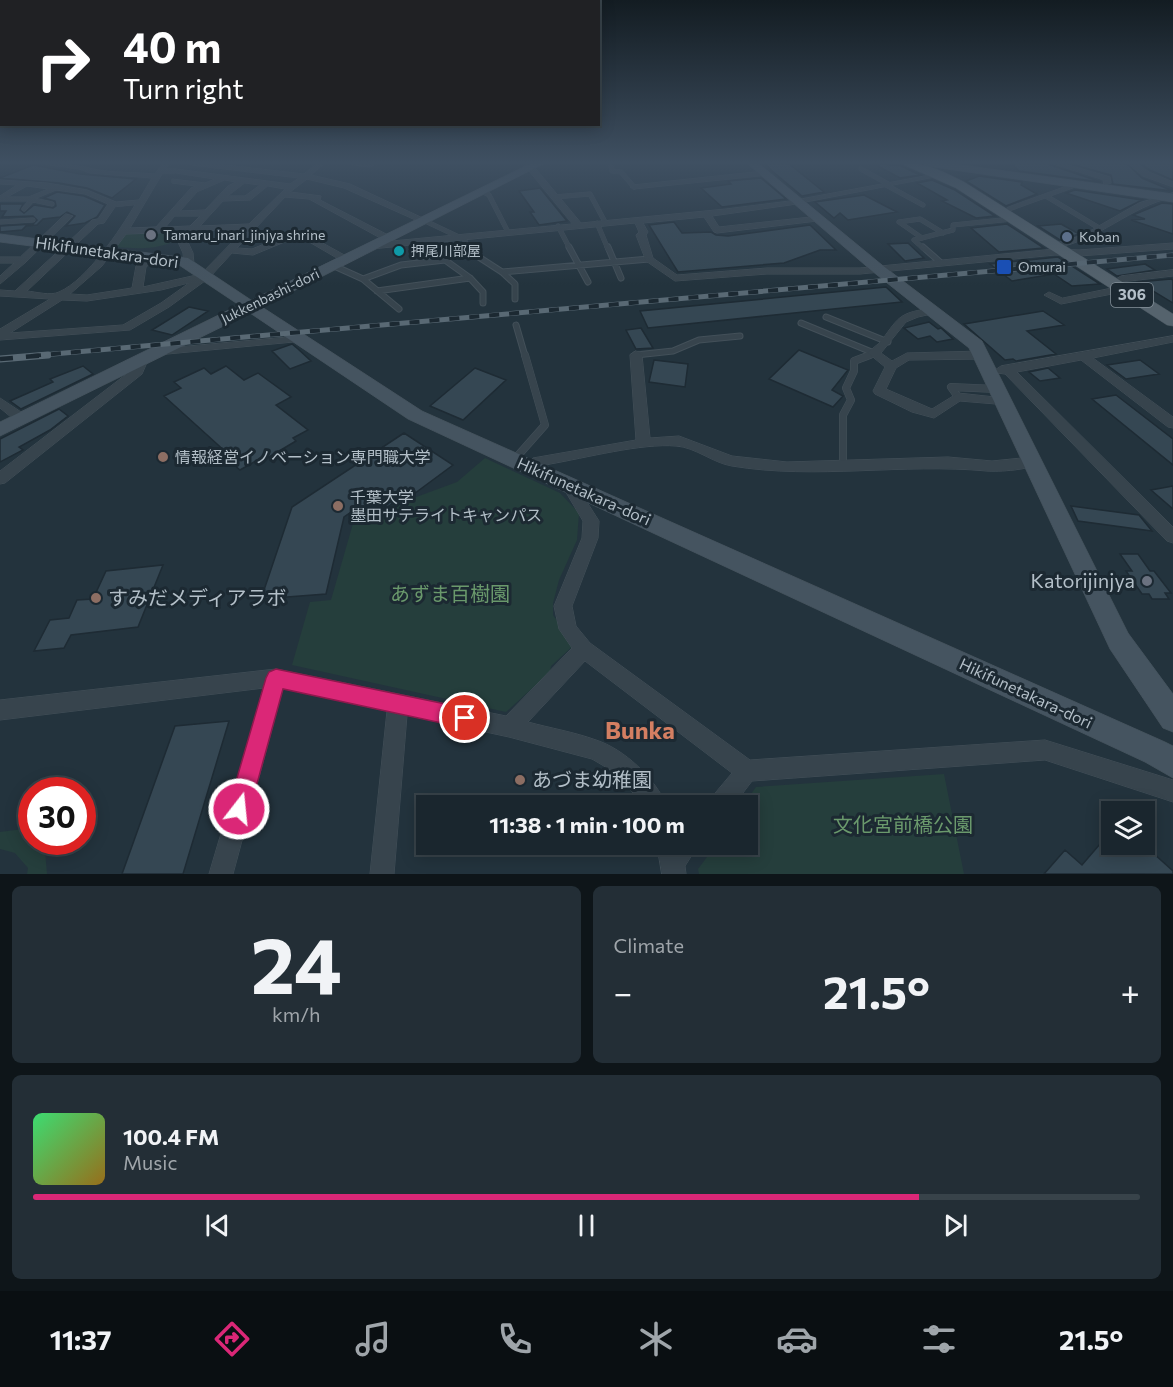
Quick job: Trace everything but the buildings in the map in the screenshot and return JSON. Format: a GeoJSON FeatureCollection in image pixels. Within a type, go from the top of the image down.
{"type":"FeatureCollection","features":[{"type":"Feature","properties":{"kind":"main road","name":"306"},"geometry":{"type":"LineString","coordinates":[[994,204],[1122,284],[1173,312]]}},
{"type":"Feature","properties":{"kind":"main road","name":"306"},"geometry":{"type":"LineString","coordinates":[[1122,284],[1173,321]]}},
{"type":"Feature","properties":{"kind":"street"},"geometry":{"type":"LineString","coordinates":[[19,293],[95,222],[101,221],[112,205],[124,204]]}},
{"type":"Feature","properties":{"kind":"street"},"geometry":{"type":"LineString","coordinates":[[0,335],[56,298],[93,269],[109,251],[141,204]]}},
{"type":"Feature","properties":{"kind":"street"},"geometry":{"type":"LineString","coordinates":[[160,228],[181,204]]}},
{"type":"Feature","properties":{"kind":"street"},"geometry":{"type":"LineString","coordinates":[[197,270],[182,240],[216,204]]}},
{"type":"Feature","properties":{"kind":"street"},"geometry":{"type":"LineString","coordinates":[[0,293],[87,298],[137,291],[197,270],[231,250],[274,204]]}},
{"type":"Feature","properties":{"kind":"street"},"geometry":{"type":"LineString","coordinates":[[320,204],[387,238]]}},
{"type":"Feature","properties":{"kind":"street"},"geometry":{"type":"LineString","coordinates":[[387,204],[423,220]]}},
{"type":"Feature","properties":{"kind":"street","name":"Jukkenbashi-dori"},"geometry":{"type":"LineString","coordinates":[[0,430],[456,204]]}},
{"type":"Feature","properties":{"kind":"street"},"geometry":{"type":"LineString","coordinates":[[560,204],[577,224]]}},
{"type":"Feature","properties":{"kind":"street"},"geometry":{"type":"LineString","coordinates":[[371,246],[706,213],[777,204]]}},
{"type":"Feature","properties":{"kind":"street"},"geometry":{"type":"LineString","coordinates":[[801,204],[877,268],[974,342],[1119,641],[1173,718]]}},
{"type":"Feature","properties":{"kind":"street"},"geometry":{"type":"LineString","coordinates":[[1066,249],[1137,206],[1145,204]]}},
{"type":"Feature","properties":{"kind":"street"},"geometry":{"type":"LineString","coordinates":[[171,214],[207,213]]}},
{"type":"Feature","properties":{"kind":"street"},"geometry":{"type":"LineString","coordinates":[[706,213],[717,230],[817,218]]}},
{"type":"Feature","properties":{"kind":"street"},"geometry":{"type":"LineString","coordinates":[[0,281],[69,216]]}},
{"type":"Feature","properties":{"kind":"street"},"geometry":{"type":"LineString","coordinates":[[637,219],[644,232],[642,235],[649,260],[675,278],[767,271],[838,272],[1066,249],[1173,246]]}},
{"type":"Feature","properties":{"kind":"street"},"geometry":{"type":"LineString","coordinates":[[122,231],[160,228],[252,227]]}},
{"type":"Feature","properties":{"kind":"street"},"geometry":{"type":"LineString","coordinates":[[231,250],[253,252],[299,233],[338,262]]}},
{"type":"Feature","properties":{"kind":"street","name":"Hikifunetakara-dori"},"geometry":{"type":"LineString","coordinates":[[0,238],[178,260],[197,270],[415,415],[1155,752],[1173,763]]}},
{"type":"Feature","properties":{"kind":"street"},"geometry":{"type":"LineString","coordinates":[[137,291],[141,266],[155,256]]}},
{"type":"Feature","properties":{"kind":"street"},"geometry":{"type":"LineString","coordinates":[[0,261],[23,260]]}},
{"type":"Feature","properties":{"kind":"street"},"geometry":{"type":"LineString","coordinates":[[0,335],[126,328],[165,305],[197,270]]}},
{"type":"Feature","properties":{"kind":"street"},"geometry":{"type":"LineString","coordinates":[[1049,295],[1061,301],[1173,273]]}},
{"type":"Feature","properties":{"kind":"street"},"geometry":{"type":"LineString","coordinates":[[891,366],[874,353],[888,342],[900,322],[910,316],[932,310]]}},
{"type":"Feature","properties":{"kind":"street"},"geometry":{"type":"LineString","coordinates":[[157,352],[300,339]]}},
{"type":"Feature","properties":{"kind":"street"},"geometry":{"type":"LineString","coordinates":[[1008,370],[1173,339]]}},
{"type":"Feature","properties":{"kind":"street"},"geometry":{"type":"LineString","coordinates":[[636,355],[639,375],[640,428],[644,443]]}},
{"type":"Feature","properties":{"kind":"street"},"geometry":{"type":"LineString","coordinates":[[1083,356],[1173,424]]}},
{"type":"Feature","properties":{"kind":"street"},"geometry":{"type":"LineString","coordinates":[[1001,395],[958,397],[934,414],[917,409],[879,391],[891,366],[907,357],[985,362],[1008,370],[1173,537]]}},
{"type":"Feature","properties":{"kind":"street"},"geometry":{"type":"LineString","coordinates":[[0,479],[138,371],[142,360]]}},
{"type":"Feature","properties":{"kind":"street"},"geometry":{"type":"LineString","coordinates":[[0,402],[22,419]]}},
{"type":"Feature","properties":{"kind":"street"},"geometry":{"type":"LineString","coordinates":[[524,464],[644,443],[679,441],[730,461],[786,467],[948,462],[992,466],[1032,462]]}},
{"type":"Feature","properties":{"kind":"street"},"geometry":{"type":"LineString","coordinates":[[568,484],[591,521],[590,538],[563,606],[568,629],[584,649],[747,771],[1045,750],[1173,791]]}},
{"type":"Feature","properties":{"kind":"street"},"geometry":{"type":"LineString","coordinates":[[509,727],[584,649]]}},
{"type":"Feature","properties":{"kind":"street"},"geometry":{"type":"LineString","coordinates":[[0,710],[276,678],[509,727],[596,750],[616,762],[641,784],[648,795]]}},
{"type":"Feature","properties":{"kind":"street"},"geometry":{"type":"LineString","coordinates":[[221,874],[276,678]]}},
{"type":"Feature","properties":{"kind":"street"},"geometry":{"type":"LineString","coordinates":[[382,874],[398,703]]}},
{"type":"Feature","properties":{"kind":"street"},"geometry":{"type":"LineString","coordinates":[[728,795],[747,771]]}},
{"type":"Feature","properties":{"kind":"lane"},"geometry":{"type":"LineString","coordinates":[[24,209],[28,204]]}},
{"type":"Feature","properties":{"kind":"lane"},"geometry":{"type":"LineString","coordinates":[[494,204],[508,232]]}},
{"type":"Feature","properties":{"kind":"lane"},"geometry":{"type":"LineString","coordinates":[[594,204],[621,278]]}},
{"type":"Feature","properties":{"kind":"lane"},"geometry":{"type":"LineString","coordinates":[[940,262],[914,240],[952,230],[953,225],[1011,214],[1031,204]]}},
{"type":"Feature","properties":{"kind":"lane"},"geometry":{"type":"LineString","coordinates":[[1059,204],[1099,228]]}},
{"type":"Feature","properties":{"kind":"lane"},"geometry":{"type":"LineString","coordinates":[[922,238],[899,222],[920,219],[943,233]]}},
{"type":"Feature","properties":{"kind":"lane"},"geometry":{"type":"LineString","coordinates":[[0,222],[33,220]]}},
{"type":"Feature","properties":{"kind":"lane"},"geometry":{"type":"LineString","coordinates":[[423,220],[461,237],[471,252],[502,272],[515,284],[514,299]]}},
{"type":"Feature","properties":{"kind":"lane"},"geometry":{"type":"LineString","coordinates":[[558,226],[588,282]]}},
{"type":"Feature","properties":{"kind":"lane"},"geometry":{"type":"LineString","coordinates":[[468,247],[440,253],[445,260],[470,278],[483,292],[483,303]]}},
{"type":"Feature","properties":{"kind":"lane"},"geometry":{"type":"LineString","coordinates":[[363,279],[401,265],[445,260]]}},
{"type":"Feature","properties":{"kind":"lane"},"geometry":{"type":"LineString","coordinates":[[502,272],[649,260]]}},
{"type":"Feature","properties":{"kind":"lane"},"geometry":{"type":"LineString","coordinates":[[338,262],[399,309]]}},
{"type":"Feature","properties":{"kind":"lane"},"geometry":{"type":"LineString","coordinates":[[377,291],[470,278]]}},
{"type":"Feature","properties":{"kind":"lane"},"geometry":{"type":"LineString","coordinates":[[826,317],[888,342]]}},
{"type":"Feature","properties":{"kind":"lane"},"geometry":{"type":"LineString","coordinates":[[801,323],[874,353]]}},
{"type":"Feature","properties":{"kind":"lane"},"geometry":{"type":"LineString","coordinates":[[516,325],[545,425],[524,464]]}},
{"type":"Feature","properties":{"kind":"lane"},"geometry":{"type":"LineString","coordinates":[[636,355],[673,351],[699,340],[740,336]]}},
{"type":"Feature","properties":{"kind":"lane"},"geometry":{"type":"LineString","coordinates":[[843,466],[843,415],[851,400],[846,388],[854,371],[854,361],[874,353]]}},
{"type":"Feature","properties":{"kind":"green space"},"geometry":{"type":"Polygon","coordinates":[[[187,230],[180,237],[164,245],[145,248],[116,247],[125,233],[187,230]]]}},
{"type":"Feature","properties":{"kind":"green space","name":"あずま百樹園"},"geometry":{"type":"Polygon","coordinates":[[[485,458],[560,493],[579,513],[577,540],[559,580],[553,603],[553,615],[574,645],[551,666],[550,672],[506,712],[292,665],[310,602],[331,600],[354,520],[457,482],[485,458]]]}},
{"type":"Feature","properties":{"kind":"green space","name":"文化宮前橋公園"},"geometry":{"type":"Polygon","coordinates":[[[944,774],[964,874],[699,874],[698,869],[708,855],[758,855],[758,795],[750,795],[756,787],[944,774]]]}},
{"type":"Feature","properties":{"kind":"green space"},"geometry":{"type":"Polygon","coordinates":[[[18,830],[18,855],[45,855],[47,874],[27,874],[28,868],[15,853],[0,849],[0,832],[18,830]]]}},
{"type":"Feature","properties":{"kind":"railway"},"geometry":{"type":"LineString","coordinates":[[31,356],[1173,255]]}},
{"type":"Feature","properties":{"kind":"railway"},"geometry":{"type":"LineString","coordinates":[[0,359],[48,355]]}},
{"type":"Feature","properties":{"kind":"place","name":"Tamaru_inari_jinjya shrine"},"geometry":{"type":"Point","coordinates":[151,235]}},
{"type":"Feature","properties":{"kind":"place","name":"Koban"},"geometry":{"type":"Point","coordinates":[1067,237]}},
{"type":"Feature","properties":{"kind":"place","name":"押尾川部屋"},"geometry":{"type":"Point","coordinates":[399,251]}},
{"type":"Feature","properties":{"kind":"place","name":"Omurai"},"geometry":{"type":"Point","coordinates":[1004,267]}},
{"type":"Feature","properties":{"kind":"place","name":"情報経営イノベーション専門職大学"},"geometry":{"type":"Point","coordinates":[163,457]}},
{"type":"Feature","properties":{"kind":"place","name":"千葉大学 墨田サテライトキャンパス"},"geometry":{"type":"Point","coordinates":[338,506]}},
{"type":"Feature","properties":{"kind":"place","name":"Katorijinjya"},"geometry":{"type":"Point","coordinates":[1147,581]}},
{"type":"Feature","properties":{"kind":"place","name":"すみだメディアラボ"},"geometry":{"type":"Point","coordinates":[96,598]}},
{"type":"Feature","properties":{"kind":"place","name":"あづま幼稚園"},"geometry":{"type":"Point","coordinates":[520,780]}},
{"type":"Feature","properties":{"kind":"district","name":"Bunka"},"geometry":{"type":"Point","coordinates":[640,731]}},
{"type":"Feature","properties":{"kind":"route"},"geometry":{"type":"LineString","coordinates":[[239,809],[276,678],[465,718]]}}]}
